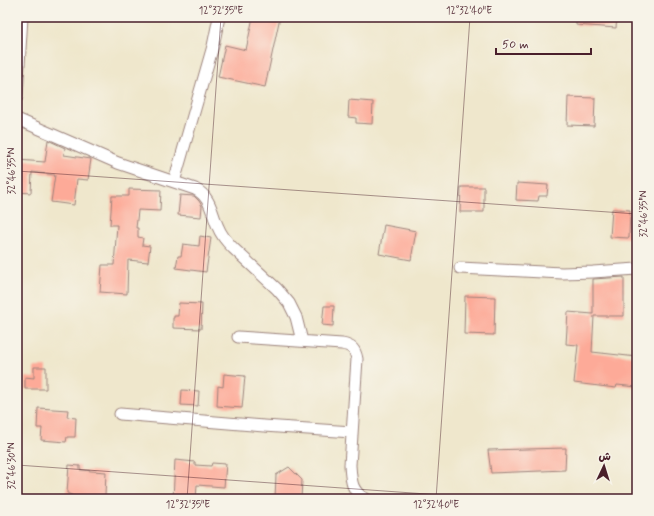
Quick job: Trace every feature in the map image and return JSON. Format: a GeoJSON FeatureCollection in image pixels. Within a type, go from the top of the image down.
{"type":"FeatureCollection","features":[{"type":"Feature","properties":{"kind":"street"},"geometry":{"type":"LineString","coordinates":[[17,97],[22,17]]}},
{"type":"Feature","properties":{"kind":"street"},"geometry":{"type":"LineString","coordinates":[[174,182],[213,46],[219,17]]}},
{"type":"Feature","properties":{"kind":"street"},"geometry":{"type":"LineString","coordinates":[[17,119],[118,163],[196,189],[202,193],[208,201],[222,236],[232,248],[277,289],[294,310],[302,341]]}},
{"type":"Feature","properties":{"kind":"street"},"geometry":{"type":"LineString","coordinates":[[460,268],[562,273],[637,269]]}},
{"type":"Feature","properties":{"kind":"street"},"geometry":{"type":"LineString","coordinates":[[238,337],[342,344],[348,345],[353,349],[356,354],[357,373],[350,465],[352,482],[355,490],[366,499]]}},
{"type":"Feature","properties":{"kind":"street"},"geometry":{"type":"LineString","coordinates":[[120,414],[352,432]]}},
{"type":"Feature","properties":{"kind":"building"},"geometry":{"type":"Polygon","coordinates":[[[253,17],[280,17],[265,87],[218,77],[225,45],[246,50],[253,17]]]}},
{"type":"Feature","properties":{"kind":"building"},"geometry":{"type":"Polygon","coordinates":[[[576,17],[617,17],[616,28],[576,25],[576,17]]]}},
{"type":"Feature","properties":{"kind":"building"},"geometry":{"type":"Polygon","coordinates":[[[568,97],[595,98],[594,126],[567,125],[568,97]]]}},
{"type":"Feature","properties":{"kind":"building"},"geometry":{"type":"Polygon","coordinates":[[[349,100],[373,102],[372,124],[356,123],[356,118],[348,117],[349,100]]]}},
{"type":"Feature","properties":{"kind":"building"},"geometry":{"type":"Polygon","coordinates":[[[48,140],[65,148],[64,155],[91,159],[88,180],[77,179],[74,205],[51,202],[55,175],[32,172],[31,193],[17,192],[17,160],[45,162],[48,140]]]}},
{"type":"Feature","properties":{"kind":"building"},"geometry":{"type":"Polygon","coordinates":[[[517,183],[548,185],[547,196],[539,196],[538,201],[516,200],[517,183]]]}},
{"type":"Feature","properties":{"kind":"building"},"geometry":{"type":"Polygon","coordinates":[[[461,187],[484,187],[484,212],[460,212],[461,187]]]}},
{"type":"Feature","properties":{"kind":"building"},"geometry":{"type":"Polygon","coordinates":[[[129,189],[161,190],[160,211],[138,210],[136,228],[138,228],[138,237],[143,238],[142,245],[150,246],[148,262],[128,260],[127,294],[100,292],[102,265],[114,265],[117,225],[110,225],[112,196],[129,196],[129,189]]]}},
{"type":"Feature","properties":{"kind":"building"},"geometry":{"type":"Polygon","coordinates":[[[180,195],[194,196],[199,201],[202,206],[201,217],[178,215],[180,195]]]}},
{"type":"Feature","properties":{"kind":"building"},"geometry":{"type":"Polygon","coordinates":[[[612,209],[630,210],[629,238],[610,237],[612,209]]]}},
{"type":"Feature","properties":{"kind":"building"},"geometry":{"type":"Polygon","coordinates":[[[384,225],[416,231],[411,260],[379,254],[384,225]]]}},
{"type":"Feature","properties":{"kind":"building"},"geometry":{"type":"Polygon","coordinates":[[[200,236],[211,238],[206,272],[176,268],[178,256],[181,256],[183,244],[199,246],[200,236]]]}},
{"type":"Feature","properties":{"kind":"building"},"geometry":{"type":"Polygon","coordinates":[[[624,277],[624,316],[594,316],[592,352],[637,357],[637,387],[617,385],[616,388],[574,383],[578,345],[566,344],[568,312],[593,314],[593,279],[624,277]]]}},
{"type":"Feature","properties":{"kind":"building"},"geometry":{"type":"Polygon","coordinates":[[[465,296],[495,297],[494,335],[464,334],[465,296]]]}},
{"type":"Feature","properties":{"kind":"building"},"geometry":{"type":"Polygon","coordinates":[[[179,303],[202,304],[201,329],[173,328],[173,318],[174,316],[178,316],[179,303]]]}},
{"type":"Feature","properties":{"kind":"building"},"geometry":{"type":"Polygon","coordinates":[[[324,306],[334,306],[333,326],[322,325],[324,306]]]}},
{"type":"Feature","properties":{"kind":"building"},"geometry":{"type":"Polygon","coordinates":[[[34,367],[46,367],[46,389],[25,389],[25,377],[34,378],[34,367]]]}},
{"type":"Feature","properties":{"kind":"building"},"geometry":{"type":"Polygon","coordinates":[[[224,374],[245,376],[242,408],[217,406],[218,386],[223,387],[224,374]]]}},
{"type":"Feature","properties":{"kind":"building"},"geometry":{"type":"Polygon","coordinates":[[[182,390],[199,391],[198,406],[181,405],[182,390]]]}},
{"type":"Feature","properties":{"kind":"building"},"geometry":{"type":"Polygon","coordinates":[[[38,408],[68,410],[67,417],[76,418],[75,437],[67,437],[66,442],[41,440],[42,428],[37,428],[38,408]]]}},
{"type":"Feature","properties":{"kind":"building"},"geometry":{"type":"Polygon","coordinates":[[[566,448],[565,470],[491,473],[488,450],[566,448]]]}},
{"type":"Feature","properties":{"kind":"building"},"geometry":{"type":"Polygon","coordinates":[[[175,460],[195,462],[195,465],[211,466],[212,463],[226,464],[224,487],[197,485],[196,499],[173,499],[175,460]]]}},
{"type":"Feature","properties":{"kind":"building"},"geometry":{"type":"Polygon","coordinates":[[[69,465],[80,466],[80,470],[106,472],[105,495],[98,499],[80,499],[67,493],[69,465]]]}},
{"type":"Feature","properties":{"kind":"building"},"geometry":{"type":"Polygon","coordinates":[[[289,467],[302,480],[301,499],[275,499],[276,475],[289,467]]]}}]}
